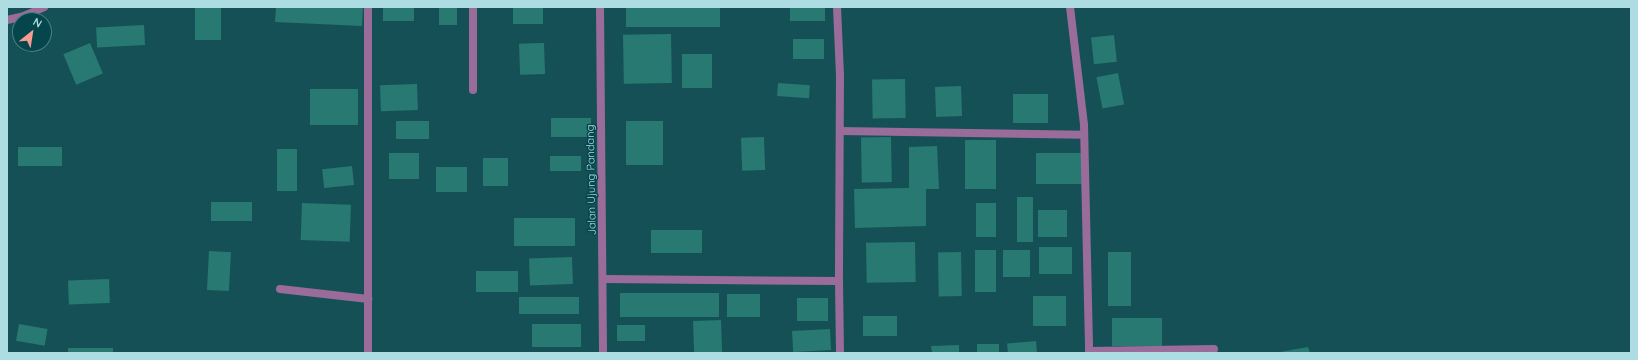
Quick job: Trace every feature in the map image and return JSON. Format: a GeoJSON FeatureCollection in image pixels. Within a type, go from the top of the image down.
{"type":"FeatureCollection","features":[{"type":"Feature","properties":{"kind":"street"},"geometry":{"type":"LineString","coordinates":[[7,20],[24,16],[44,7]]}},
{"type":"Feature","properties":{"kind":"street"},"geometry":{"type":"LineString","coordinates":[[368,7],[368,353]]}},
{"type":"Feature","properties":{"kind":"street"},"geometry":{"type":"LineString","coordinates":[[473,7],[473,90]]}},
{"type":"Feature","properties":{"kind":"street","name":"Jalan Ujung Pandang"},"geometry":{"type":"LineString","coordinates":[[600,7],[603,353]]}},
{"type":"Feature","properties":{"kind":"street"},"geometry":{"type":"LineString","coordinates":[[838,7],[840,131],[840,353]]}},
{"type":"Feature","properties":{"kind":"street"},"geometry":{"type":"LineString","coordinates":[[1070,7],[1084,135],[1089,352],[1214,349]]}},
{"type":"Feature","properties":{"kind":"street"},"geometry":{"type":"LineString","coordinates":[[840,131],[1084,135]]}},
{"type":"Feature","properties":{"kind":"street"},"geometry":{"type":"LineString","coordinates":[[602,279],[839,281]]}},
{"type":"Feature","properties":{"kind":"street"},"geometry":{"type":"LineString","coordinates":[[280,289],[368,299]]}},
{"type":"Feature","properties":{"kind":"building"},"geometry":{"type":"Polygon","coordinates":[[[195,7],[221,7],[221,40],[195,40],[195,7]]]}},
{"type":"Feature","properties":{"kind":"building"},"geometry":{"type":"Polygon","coordinates":[[[276,7],[363,7],[362,26],[275,22],[276,7]]]}},
{"type":"Feature","properties":{"kind":"building"},"geometry":{"type":"Polygon","coordinates":[[[383,7],[414,7],[414,21],[383,21],[383,7]]]}},
{"type":"Feature","properties":{"kind":"building"},"geometry":{"type":"Polygon","coordinates":[[[439,7],[457,7],[457,25],[439,25],[439,7]]]}},
{"type":"Feature","properties":{"kind":"building"},"geometry":{"type":"Polygon","coordinates":[[[513,7],[543,7],[543,24],[513,24],[513,7]]]}},
{"type":"Feature","properties":{"kind":"building"},"geometry":{"type":"Polygon","coordinates":[[[626,7],[720,7],[720,27],[626,27],[626,7]]]}},
{"type":"Feature","properties":{"kind":"building"},"geometry":{"type":"Polygon","coordinates":[[[790,7],[825,7],[825,21],[790,21],[790,7]]]}},
{"type":"Feature","properties":{"kind":"building"},"geometry":{"type":"Polygon","coordinates":[[[144,25],[145,45],[97,47],[96,28],[144,25]]]}},
{"type":"Feature","properties":{"kind":"building"},"geometry":{"type":"Polygon","coordinates":[[[671,34],[672,83],[624,84],[623,35],[671,34]]]}},
{"type":"Feature","properties":{"kind":"building"},"geometry":{"type":"Polygon","coordinates":[[[1114,35],[1117,62],[1094,64],[1091,37],[1114,35]]]}},
{"type":"Feature","properties":{"kind":"building"},"geometry":{"type":"Polygon","coordinates":[[[793,39],[824,39],[824,59],[793,59],[793,39]]]}},
{"type":"Feature","properties":{"kind":"building"},"geometry":{"type":"Polygon","coordinates":[[[90,43],[103,73],[76,85],[63,54],[90,43]]]}},
{"type":"Feature","properties":{"kind":"building"},"geometry":{"type":"Polygon","coordinates":[[[544,43],[545,74],[520,75],[519,44],[544,43]]]}},
{"type":"Feature","properties":{"kind":"building"},"geometry":{"type":"Polygon","coordinates":[[[682,54],[712,54],[712,88],[682,88],[682,54]]]}},
{"type":"Feature","properties":{"kind":"building"},"geometry":{"type":"Polygon","coordinates":[[[1118,73],[1124,104],[1103,109],[1096,77],[1118,73]]]}},
{"type":"Feature","properties":{"kind":"building"},"geometry":{"type":"Polygon","coordinates":[[[905,79],[906,118],[873,119],[872,80],[905,79]]]}},
{"type":"Feature","properties":{"kind":"building"},"geometry":{"type":"Polygon","coordinates":[[[778,83],[810,85],[809,98],[777,96],[778,83]]]}},
{"type":"Feature","properties":{"kind":"building"},"geometry":{"type":"Polygon","coordinates":[[[417,84],[418,110],[381,111],[380,85],[417,84]]]}},
{"type":"Feature","properties":{"kind":"building"},"geometry":{"type":"Polygon","coordinates":[[[961,86],[962,116],[936,117],[935,87],[961,86]]]}},
{"type":"Feature","properties":{"kind":"building"},"geometry":{"type":"Polygon","coordinates":[[[310,89],[358,89],[358,125],[310,125],[310,89]]]}},
{"type":"Feature","properties":{"kind":"building"},"geometry":{"type":"Polygon","coordinates":[[[1013,94],[1048,94],[1048,123],[1013,123],[1013,94]]]}},
{"type":"Feature","properties":{"kind":"building"},"geometry":{"type":"Polygon","coordinates":[[[551,118],[591,118],[591,137],[551,137],[551,118]]]}},
{"type":"Feature","properties":{"kind":"building"},"geometry":{"type":"Polygon","coordinates":[[[396,121],[429,121],[429,139],[396,139],[396,121]]]}},
{"type":"Feature","properties":{"kind":"building"},"geometry":{"type":"Polygon","coordinates":[[[626,121],[663,121],[663,165],[626,165],[626,121]]]}},
{"type":"Feature","properties":{"kind":"building"},"geometry":{"type":"Polygon","coordinates":[[[764,137],[765,170],[742,171],[741,138],[764,137]]]}},
{"type":"Feature","properties":{"kind":"building"},"geometry":{"type":"Polygon","coordinates":[[[891,137],[892,182],[862,183],[861,138],[891,137]]]}},
{"type":"Feature","properties":{"kind":"building"},"geometry":{"type":"Polygon","coordinates":[[[965,140],[996,140],[996,189],[965,189],[965,140]]]}},
{"type":"Feature","properties":{"kind":"building"},"geometry":{"type":"Polygon","coordinates":[[[937,146],[939,189],[926,189],[926,226],[855,228],[854,189],[909,188],[909,147],[937,146]]]}},
{"type":"Feature","properties":{"kind":"building"},"geometry":{"type":"Polygon","coordinates":[[[18,147],[62,147],[62,166],[18,166],[18,147]]]}},
{"type":"Feature","properties":{"kind":"building"},"geometry":{"type":"Polygon","coordinates":[[[277,149],[297,149],[297,191],[277,191],[277,149]]]}},
{"type":"Feature","properties":{"kind":"building"},"geometry":{"type":"Polygon","coordinates":[[[389,153],[419,153],[419,179],[389,179],[389,153]]]}},
{"type":"Feature","properties":{"kind":"building"},"geometry":{"type":"Polygon","coordinates":[[[1036,153],[1084,153],[1084,184],[1036,184],[1036,153]]]}},
{"type":"Feature","properties":{"kind":"building"},"geometry":{"type":"Polygon","coordinates":[[[550,156],[581,156],[581,171],[550,171],[550,156]]]}},
{"type":"Feature","properties":{"kind":"building"},"geometry":{"type":"Polygon","coordinates":[[[483,158],[508,158],[508,186],[483,186],[483,158]]]}},
{"type":"Feature","properties":{"kind":"building"},"geometry":{"type":"Polygon","coordinates":[[[352,166],[354,185],[324,188],[322,169],[352,166]]]}},
{"type":"Feature","properties":{"kind":"building"},"geometry":{"type":"Polygon","coordinates":[[[436,167],[467,167],[467,192],[436,192],[436,167]]]}},
{"type":"Feature","properties":{"kind":"building"},"geometry":{"type":"Polygon","coordinates":[[[1017,197],[1033,197],[1033,242],[1017,242],[1017,197]]]}},
{"type":"Feature","properties":{"kind":"building"},"geometry":{"type":"Polygon","coordinates":[[[211,202],[252,202],[252,221],[211,221],[211,202]]]}},
{"type":"Feature","properties":{"kind":"building"},"geometry":{"type":"Polygon","coordinates":[[[302,203],[351,205],[350,242],[301,240],[302,203]]]}},
{"type":"Feature","properties":{"kind":"building"},"geometry":{"type":"Polygon","coordinates":[[[976,203],[996,203],[996,237],[976,237],[976,203]]]}},
{"type":"Feature","properties":{"kind":"building"},"geometry":{"type":"Polygon","coordinates":[[[1038,210],[1067,210],[1067,237],[1038,237],[1038,210]]]}},
{"type":"Feature","properties":{"kind":"building"},"geometry":{"type":"Polygon","coordinates":[[[514,218],[575,218],[575,246],[514,246],[514,218]]]}},
{"type":"Feature","properties":{"kind":"building"},"geometry":{"type":"Polygon","coordinates":[[[651,230],[702,230],[702,253],[651,253],[651,230]]]}},
{"type":"Feature","properties":{"kind":"building"},"geometry":{"type":"Polygon","coordinates":[[[915,242],[916,282],[867,283],[866,243],[915,242]]]}},
{"type":"Feature","properties":{"kind":"building"},"geometry":{"type":"Polygon","coordinates":[[[1039,247],[1072,247],[1072,274],[1039,274],[1039,247]]]}},
{"type":"Feature","properties":{"kind":"building"},"geometry":{"type":"Polygon","coordinates":[[[975,250],[996,250],[996,292],[975,292],[975,250]]]}},
{"type":"Feature","properties":{"kind":"building"},"geometry":{"type":"Polygon","coordinates":[[[1003,250],[1030,250],[1030,277],[1003,277],[1003,250]]]}},
{"type":"Feature","properties":{"kind":"building"},"geometry":{"type":"Polygon","coordinates":[[[209,251],[231,252],[229,291],[207,290],[209,251]]]}},
{"type":"Feature","properties":{"kind":"building"},"geometry":{"type":"Polygon","coordinates":[[[938,252],[961,252],[962,296],[939,296],[938,252]]]}},
{"type":"Feature","properties":{"kind":"building"},"geometry":{"type":"Polygon","coordinates":[[[1108,252],[1131,252],[1131,306],[1108,306],[1108,252]]]}},
{"type":"Feature","properties":{"kind":"building"},"geometry":{"type":"Polygon","coordinates":[[[572,257],[573,284],[530,285],[529,259],[572,257]]]}},
{"type":"Feature","properties":{"kind":"building"},"geometry":{"type":"Polygon","coordinates":[[[476,271],[518,271],[518,292],[476,292],[476,271]]]}},
{"type":"Feature","properties":{"kind":"building"},"geometry":{"type":"Polygon","coordinates":[[[109,279],[110,303],[69,304],[68,280],[109,279]]]}},
{"type":"Feature","properties":{"kind":"building"},"geometry":{"type":"Polygon","coordinates":[[[620,293],[719,293],[719,317],[620,317],[620,293]]]}},
{"type":"Feature","properties":{"kind":"building"},"geometry":{"type":"Polygon","coordinates":[[[727,294],[760,294],[760,317],[727,317],[727,294]]]}},
{"type":"Feature","properties":{"kind":"building"},"geometry":{"type":"Polygon","coordinates":[[[1033,296],[1066,296],[1066,326],[1033,326],[1033,296]]]}},
{"type":"Feature","properties":{"kind":"building"},"geometry":{"type":"Polygon","coordinates":[[[519,297],[579,297],[579,314],[519,314],[519,297]]]}},
{"type":"Feature","properties":{"kind":"building"},"geometry":{"type":"Polygon","coordinates":[[[797,298],[828,298],[828,321],[797,321],[797,298]]]}},
{"type":"Feature","properties":{"kind":"building"},"geometry":{"type":"Polygon","coordinates":[[[863,316],[897,316],[897,336],[863,336],[863,316]]]}},
{"type":"Feature","properties":{"kind":"building"},"geometry":{"type":"Polygon","coordinates":[[[1112,318],[1162,318],[1162,346],[1112,346],[1112,318]]]}},
{"type":"Feature","properties":{"kind":"building"},"geometry":{"type":"Polygon","coordinates":[[[721,320],[722,353],[694,353],[693,321],[721,320]]]}},
{"type":"Feature","properties":{"kind":"building"},"geometry":{"type":"Polygon","coordinates":[[[19,324],[48,329],[45,346],[16,341],[19,324]]]}},
{"type":"Feature","properties":{"kind":"building"},"geometry":{"type":"Polygon","coordinates":[[[532,324],[581,324],[581,347],[532,347],[532,324]]]}},
{"type":"Feature","properties":{"kind":"building"},"geometry":{"type":"Polygon","coordinates":[[[617,325],[645,325],[645,341],[617,341],[617,325]]]}},
{"type":"Feature","properties":{"kind":"building"},"geometry":{"type":"Polygon","coordinates":[[[830,329],[831,350],[793,352],[792,331],[830,329]]]}},
{"type":"Feature","properties":{"kind":"building"},"geometry":{"type":"Polygon","coordinates":[[[1036,341],[1037,353],[1008,353],[1007,344],[1036,341]]]}},
{"type":"Feature","properties":{"kind":"building"},"geometry":{"type":"Polygon","coordinates":[[[977,344],[999,344],[999,353],[977,353],[977,344]]]}},
{"type":"Feature","properties":{"kind":"building"},"geometry":{"type":"Polygon","coordinates":[[[959,345],[959,353],[932,353],[931,346],[959,345]]]}},
{"type":"Feature","properties":{"kind":"building"},"geometry":{"type":"Polygon","coordinates":[[[1308,347],[1310,353],[1280,353],[1280,352],[1308,347]]]}},
{"type":"Feature","properties":{"kind":"building"},"geometry":{"type":"Polygon","coordinates":[[[68,348],[113,348],[113,353],[68,353],[68,348]]]}}]}
